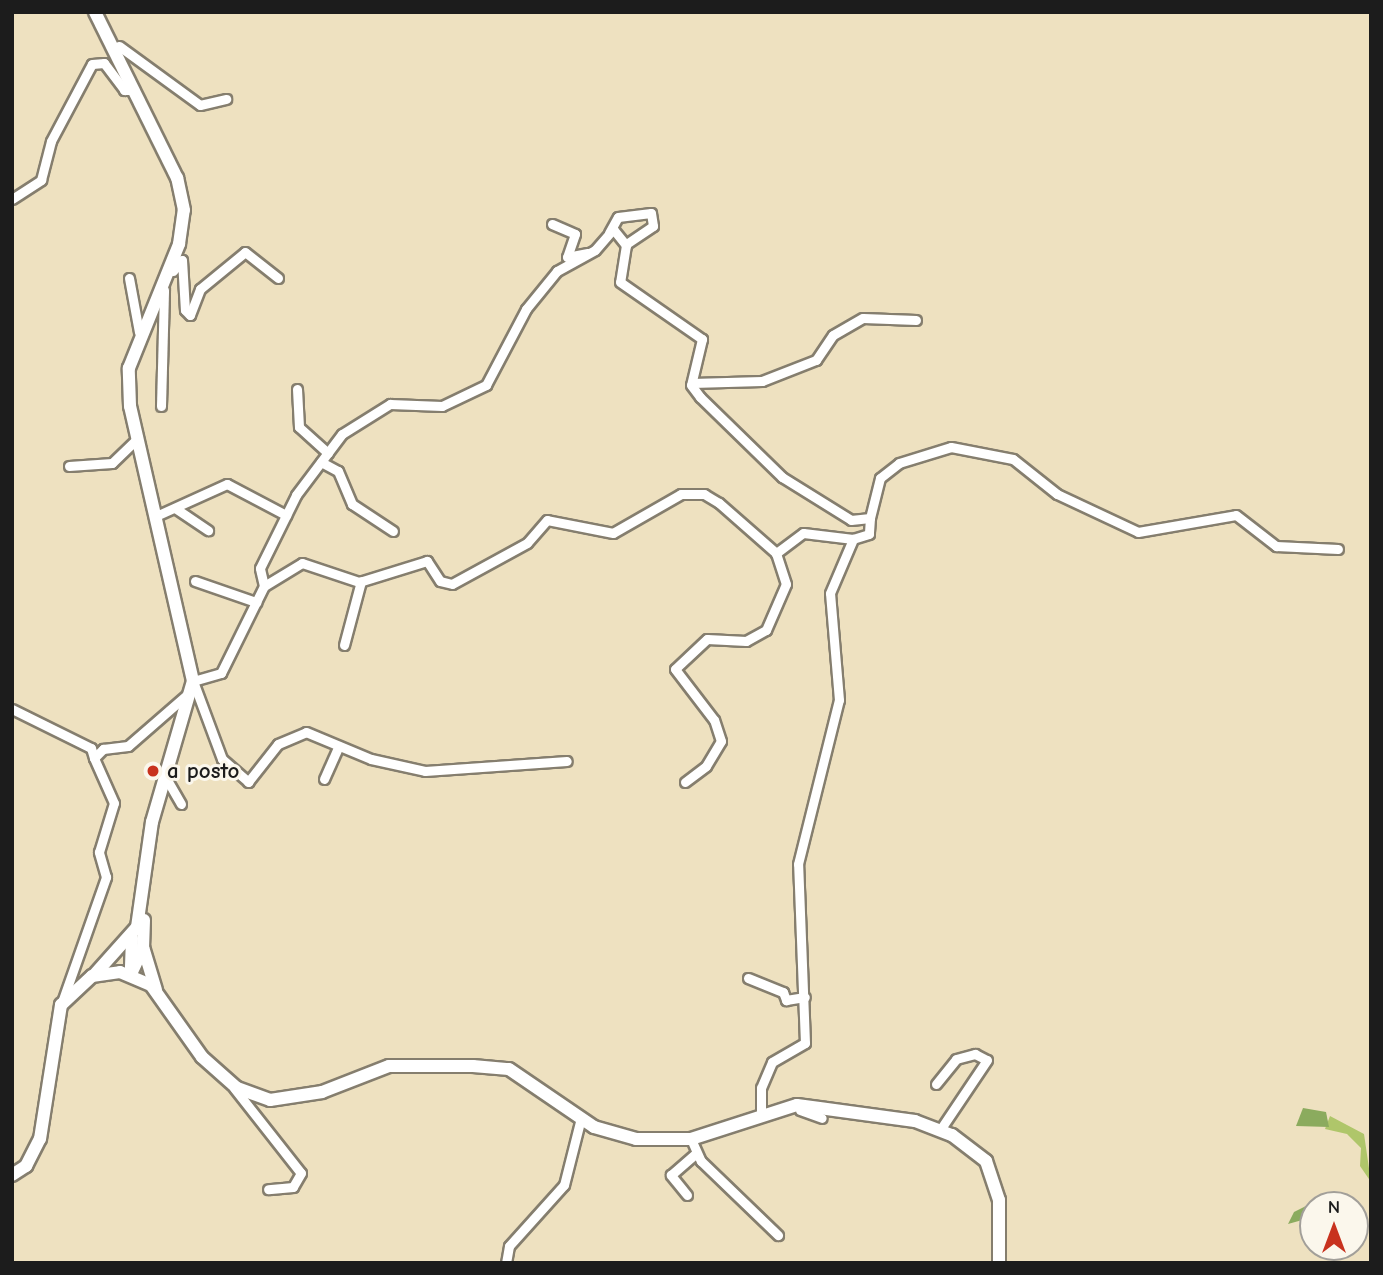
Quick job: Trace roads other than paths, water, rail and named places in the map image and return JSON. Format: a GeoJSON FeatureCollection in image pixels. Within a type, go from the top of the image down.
{"type":"FeatureCollection","features":[{"type":"Feature","properties":{"kind":"main road"},"geometry":{"type":"LineString","coordinates":[[95,12],[177,178],[184,210],[179,244],[139,332],[130,368],[138,438],[193,685],[145,853],[143,947],[156,991],[202,1057],[231,1083],[253,1097],[296,1099],[389,1066],[509,1069],[580,1118],[613,1135],[691,1139],[761,1114],[792,1107],[836,1106],[940,1130],[975,1149],[992,1173],[999,1200],[999,1263]]}},
{"type":"Feature","properties":{"kind":"main road"},"geometry":{"type":"LineString","coordinates":[[131,974],[132,938],[142,911]]}},
{"type":"Feature","properties":{"kind":"main road"},"geometry":{"type":"LineString","coordinates":[[12,1175],[26,1166],[40,1139],[61,1005],[132,938]]}},
{"type":"Feature","properties":{"kind":"main road"},"geometry":{"type":"LineString","coordinates":[[131,974],[143,947]]}},
{"type":"Feature","properties":{"kind":"main road"},"geometry":{"type":"LineString","coordinates":[[92,976],[131,974],[156,991]]}},
{"type":"Feature","properties":{"kind":"street"},"geometry":{"type":"LineString","coordinates":[[119,46],[200,105],[226,99]]}},
{"type":"Feature","properties":{"kind":"street"},"geometry":{"type":"LineString","coordinates":[[12,199],[41,180],[51,141],[92,64],[104,63],[124,90],[132,90]]}},
{"type":"Feature","properties":{"kind":"street"},"geometry":{"type":"LineString","coordinates":[[609,233],[618,217],[651,213],[653,226],[626,244],[620,282],[702,339],[692,383]]}},
{"type":"Feature","properties":{"kind":"street"},"geometry":{"type":"LineString","coordinates":[[552,224],[575,234],[567,257],[590,253]]}},
{"type":"Feature","properties":{"kind":"street"},"geometry":{"type":"LineString","coordinates":[[264,586],[260,568],[286,515],[342,434],[390,404],[442,405],[486,385],[526,309],[557,271],[590,253],[612,229],[626,244]]}},
{"type":"Feature","properties":{"kind":"street"},"geometry":{"type":"LineString","coordinates":[[161,405],[164,281],[182,260],[184,310],[191,315],[200,289],[245,252],[278,278]]}},
{"type":"Feature","properties":{"kind":"street"},"geometry":{"type":"LineString","coordinates":[[129,278],[139,332]]}},
{"type":"Feature","properties":{"kind":"street"},"geometry":{"type":"LineString","coordinates":[[692,383],[762,381],[816,360],[833,335],[863,318],[916,320]]}},
{"type":"Feature","properties":{"kind":"street"},"geometry":{"type":"LineString","coordinates":[[692,383],[732,433],[782,477],[851,520],[870,519]]}},
{"type":"Feature","properties":{"kind":"street"},"geometry":{"type":"LineString","coordinates":[[297,389],[299,427],[328,453]]}},
{"type":"Feature","properties":{"kind":"street"},"geometry":{"type":"LineString","coordinates":[[69,466],[112,463],[138,438]]}},
{"type":"Feature","properties":{"kind":"street"},"geometry":{"type":"LineString","coordinates":[[776,553],[803,533],[853,539],[869,534],[880,478],[899,463],[951,447],[1013,459],[1057,495],[1138,532],[1237,515],[1276,546],[1338,549]]}},
{"type":"Feature","properties":{"kind":"street"},"geometry":{"type":"LineString","coordinates":[[321,462],[338,471],[352,504],[393,531]]}},
{"type":"Feature","properties":{"kind":"street"},"geometry":{"type":"LineString","coordinates":[[156,516],[227,484],[286,515]]}},
{"type":"Feature","properties":{"kind":"street"},"geometry":{"type":"LineString","coordinates":[[94,758],[103,748],[128,746],[193,685],[223,670],[264,586],[304,563],[361,580],[427,561],[440,581],[452,584],[527,543],[547,520],[613,533],[681,495],[704,494],[719,503],[776,553],[785,592],[766,630],[746,641],[708,639],[675,668],[714,720],[721,741],[706,766],[685,782]]}},
{"type":"Feature","properties":{"kind":"street"},"geometry":{"type":"LineString","coordinates":[[175,508],[208,530]]}},
{"type":"Feature","properties":{"kind":"street"},"geometry":{"type":"LineString","coordinates":[[761,1114],[761,1088],[772,1062],[805,1043],[798,864],[839,700],[830,593],[853,539]]}},
{"type":"Feature","properties":{"kind":"street"},"geometry":{"type":"LineString","coordinates":[[344,645],[361,580]]}},
{"type":"Feature","properties":{"kind":"street"},"geometry":{"type":"LineString","coordinates":[[195,582],[256,602]]}},
{"type":"Feature","properties":{"kind":"street"},"geometry":{"type":"LineString","coordinates":[[193,685],[222,758],[240,779],[257,777],[258,766],[278,744],[306,732],[338,746],[425,771],[567,761]]}},
{"type":"Feature","properties":{"kind":"street"},"geometry":{"type":"LineString","coordinates":[[12,709],[91,748],[114,803],[99,852],[106,877],[61,1005]]}},
{"type":"Feature","properties":{"kind":"street"},"geometry":{"type":"LineString","coordinates":[[324,779],[338,746]]}},
{"type":"Feature","properties":{"kind":"street"},"geometry":{"type":"LineString","coordinates":[[166,778],[181,804]]}},
{"type":"Feature","properties":{"kind":"street"},"geometry":{"type":"LineString","coordinates":[[748,978],[783,992],[786,1000],[805,997]]}},
{"type":"Feature","properties":{"kind":"street"},"geometry":{"type":"LineString","coordinates":[[936,1084],[956,1059],[975,1054],[986,1060],[940,1130]]}},
{"type":"Feature","properties":{"kind":"street"},"geometry":{"type":"LineString","coordinates":[[231,1083],[301,1173],[293,1187],[268,1189]]}},
{"type":"Feature","properties":{"kind":"street"},"geometry":{"type":"LineString","coordinates":[[792,1107],[822,1118]]}},
{"type":"Feature","properties":{"kind":"street"},"geometry":{"type":"LineString","coordinates":[[506,1263],[509,1246],[564,1185],[580,1118]]}},
{"type":"Feature","properties":{"kind":"street"},"geometry":{"type":"LineString","coordinates":[[691,1139],[695,1154],[778,1235]]}},
{"type":"Feature","properties":{"kind":"street"},"geometry":{"type":"LineString","coordinates":[[687,1195],[670,1178],[695,1154]]}},
{"type":"Feature","properties":{"kind":"place","name":"a posto"},"geometry":{"type":"Point","coordinates":[153,771]}}]}
